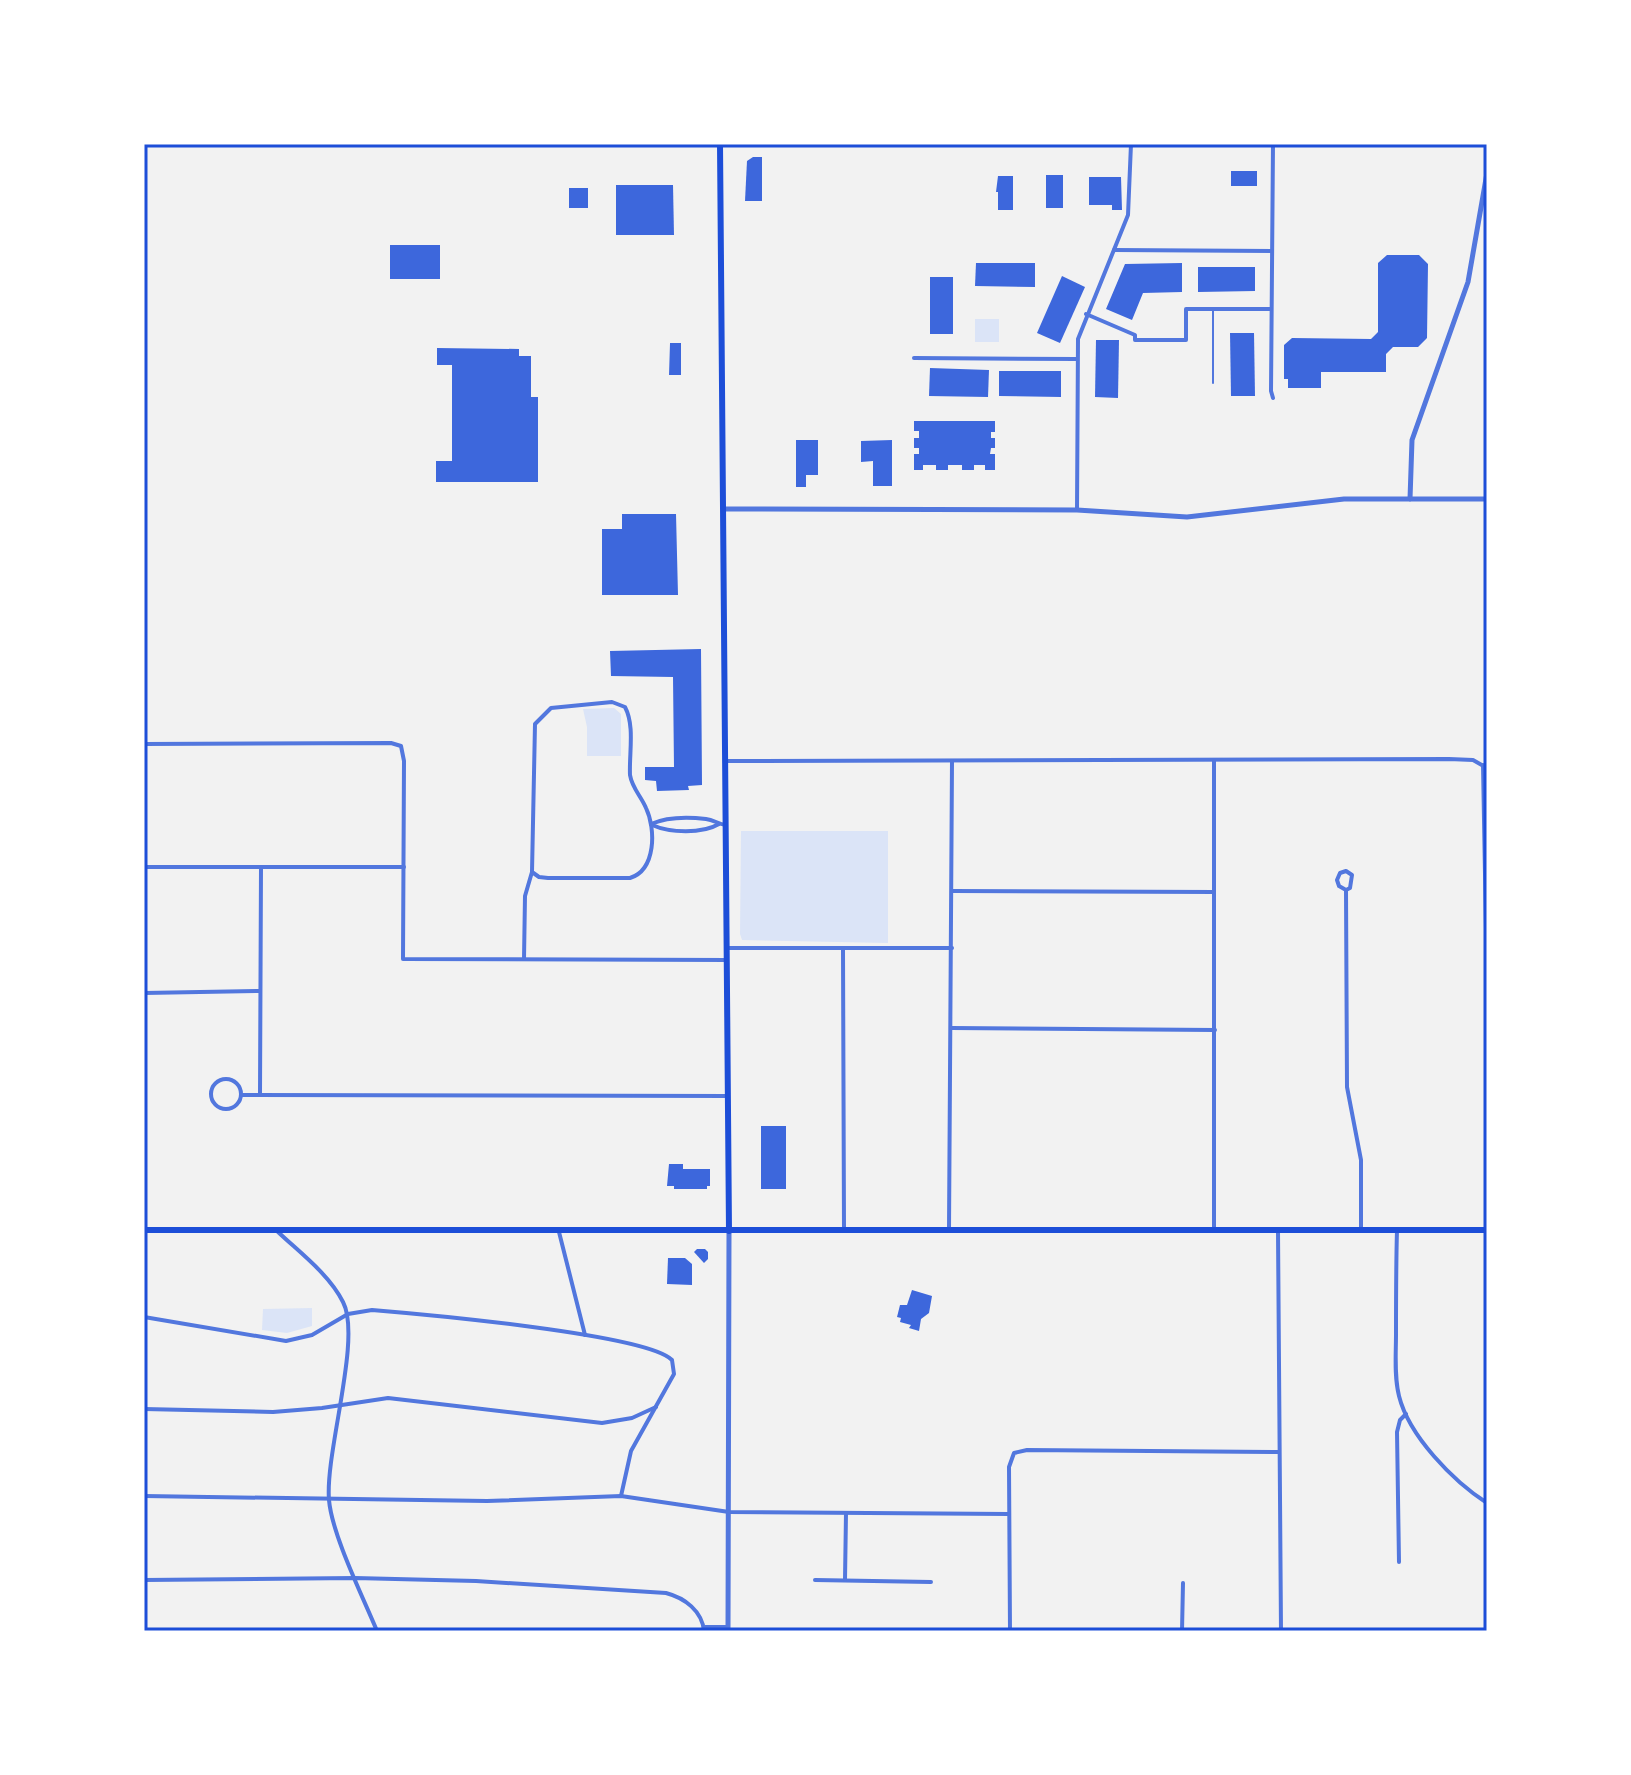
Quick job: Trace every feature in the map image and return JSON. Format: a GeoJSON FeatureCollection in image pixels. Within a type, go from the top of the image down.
{"type":"FeatureCollection","features":[{"type":"Feature","properties":{"kind":"main road"},"geometry":{"type":"LineString","coordinates":[[720,144],[726,761],[723,824],[729,1231]]}},
{"type":"Feature","properties":{"kind":"main road"},"geometry":{"type":"LineString","coordinates":[[144,1230],[1487,1230]]}},
{"type":"Feature","properties":{"kind":"street"},"geometry":{"type":"LineString","coordinates":[[1077,510],[1079,332],[1130,207],[1131,144]]}},
{"type":"Feature","properties":{"kind":"street"},"geometry":{"type":"LineString","coordinates":[[1273,144],[1273,398]]}},
{"type":"Feature","properties":{"kind":"street"},"geometry":{"type":"LineString","coordinates":[[1410,499],[1412,440],[1468,282],[1487,173]]}},
{"type":"Feature","properties":{"kind":"street"},"geometry":{"type":"LineString","coordinates":[[1114,250],[1272,251]]}},
{"type":"Feature","properties":{"kind":"street"},"geometry":{"type":"LineString","coordinates":[[1086,314],[1135,335],[1135,340],[1186,340],[1186,309],[1271,309]]}},
{"type":"Feature","properties":{"kind":"street"},"geometry":{"type":"LineString","coordinates":[[914,358],[1077,359]]}},
{"type":"Feature","properties":{"kind":"street"},"geometry":{"type":"LineString","coordinates":[[724,509],[1077,510],[1187,517],[1344,499],[1487,499]]}},
{"type":"Feature","properties":{"kind":"street"},"geometry":{"type":"LineString","coordinates":[[524,959],[525,896],[532,872],[534,733],[540,717],[551,708],[612,702],[625,707],[629,718],[631,778],[646,807],[651,825],[648,864],[639,876],[630,878],[548,878],[532,872]]}},
{"type":"Feature","properties":{"kind":"street"},"geometry":{"type":"LineString","coordinates":[[144,744],[391,743],[401,746],[404,761],[403,959],[727,960]]}},
{"type":"Feature","properties":{"kind":"street"},"geometry":{"type":"LineString","coordinates":[[726,761],[1473,760],[1485,766],[1487,983]]}},
{"type":"Feature","properties":{"kind":"street"},"geometry":{"type":"LineString","coordinates":[[949,1231],[952,761]]}},
{"type":"Feature","properties":{"kind":"street"},"geometry":{"type":"LineString","coordinates":[[1214,761],[1214,1231]]}},
{"type":"Feature","properties":{"kind":"street"},"geometry":{"type":"LineString","coordinates":[[651,825],[663,819],[710,819],[723,824]]}},
{"type":"Feature","properties":{"kind":"street"},"geometry":{"type":"LineString","coordinates":[[651,825],[663,830],[709,830],[723,824]]}},
{"type":"Feature","properties":{"kind":"street"},"geometry":{"type":"LineString","coordinates":[[144,867],[404,867]]}},
{"type":"Feature","properties":{"kind":"street"},"geometry":{"type":"LineString","coordinates":[[260,1094],[261,867]]}},
{"type":"Feature","properties":{"kind":"street"},"geometry":{"type":"LineString","coordinates":[[1346,871],[1352,875],[1353,881],[1346,890],[1337,880],[1340,873],[1346,871]]}},
{"type":"Feature","properties":{"kind":"street"},"geometry":{"type":"LineString","coordinates":[[1346,890],[1347,1087],[1361,1160],[1361,1230]]}},
{"type":"Feature","properties":{"kind":"street"},"geometry":{"type":"LineString","coordinates":[[953,891],[1214,892]]}},
{"type":"Feature","properties":{"kind":"street"},"geometry":{"type":"LineString","coordinates":[[727,948],[952,948]]}},
{"type":"Feature","properties":{"kind":"street"},"geometry":{"type":"LineString","coordinates":[[843,950],[844,1231]]}},
{"type":"Feature","properties":{"kind":"street"},"geometry":{"type":"LineString","coordinates":[[144,993],[260,991]]}},
{"type":"Feature","properties":{"kind":"street"},"geometry":{"type":"LineString","coordinates":[[951,1028],[1215,1030]]}},
{"type":"Feature","properties":{"kind":"street"},"geometry":{"type":"LineString","coordinates":[[229,1078],[239,1086],[241,1095],[235,1106],[227,1109],[215,1105],[210,1093],[216,1081],[229,1078]]}},
{"type":"Feature","properties":{"kind":"street"},"geometry":{"type":"LineString","coordinates":[[241,1095],[727,1096]]}},
{"type":"Feature","properties":{"kind":"street"},"geometry":{"type":"LineString","coordinates":[[1397,1230],[1396,1370],[1399,1397],[1425,1443],[1450,1473],[1487,1503]]}},
{"type":"Feature","properties":{"kind":"street"},"geometry":{"type":"LineString","coordinates":[[277,1231],[330,1283],[348,1314],[340,1405],[329,1475],[330,1498],[332,1513],[377,1631]]}},
{"type":"Feature","properties":{"kind":"street"},"geometry":{"type":"LineString","coordinates":[[144,1580],[355,1578],[476,1581],[666,1593],[688,1603],[698,1614],[704,1629],[728,1629],[729,1231]]}},
{"type":"Feature","properties":{"kind":"street"},"geometry":{"type":"LineString","coordinates":[[1278,1231],[1281,1631]]}},
{"type":"Feature","properties":{"kind":"street"},"geometry":{"type":"LineString","coordinates":[[559,1232],[585,1335]]}},
{"type":"Feature","properties":{"kind":"street"},"geometry":{"type":"LineString","coordinates":[[144,1317],[286,1341],[312,1335],[348,1314],[399,1312],[585,1335],[661,1351],[672,1360],[675,1371],[631,1451],[621,1496]]}},
{"type":"Feature","properties":{"kind":"street"},"geometry":{"type":"LineString","coordinates":[[144,1409],[273,1412],[394,1398],[602,1423],[632,1418],[657,1406]]}},
{"type":"Feature","properties":{"kind":"street"},"geometry":{"type":"LineString","coordinates":[[1399,1562],[1397,1432],[1400,1420],[1406,1414]]}},
{"type":"Feature","properties":{"kind":"street"},"geometry":{"type":"LineString","coordinates":[[1010,1631],[1009,1463],[1014,1453],[1027,1450],[1279,1452]]}},
{"type":"Feature","properties":{"kind":"street"},"geometry":{"type":"LineString","coordinates":[[144,1496],[487,1501],[621,1496],[729,1512],[1009,1514]]}},
{"type":"Feature","properties":{"kind":"street"},"geometry":{"type":"LineString","coordinates":[[845,1580],[846,1513]]}},
{"type":"Feature","properties":{"kind":"street"},"geometry":{"type":"LineString","coordinates":[[815,1580],[931,1582]]}},
{"type":"Feature","properties":{"kind":"street"},"geometry":{"type":"LineString","coordinates":[[1182,1631],[1183,1583]]}},
{"type":"Feature","properties":{"kind":"lane"},"geometry":{"type":"LineString","coordinates":[[1213,308],[1213,383]]}},
{"type":"Feature","properties":{"kind":"shaded area"},"geometry":{"type":"Polygon","coordinates":[[[975,319],[999,319],[999,342],[975,342],[975,319]]]}},
{"type":"Feature","properties":{"kind":"shaded area"},"geometry":{"type":"Polygon","coordinates":[[[614,708],[621,714],[621,756],[587,756],[587,727],[583,709],[614,708]]]}},
{"type":"Feature","properties":{"kind":"shaded area"},"geometry":{"type":"Polygon","coordinates":[[[741,831],[888,831],[888,943],[742,940],[741,831]]]}},
{"type":"Feature","properties":{"kind":"shaded area"},"geometry":{"type":"Polygon","coordinates":[[[312,1308],[312,1326],[287,1333],[262,1330],[263,1309],[312,1308]]]}},
{"type":"Feature","properties":{"kind":"building"},"geometry":{"type":"Polygon","coordinates":[[[762,157],[762,201],[745,201],[747,161],[762,157]]]}},
{"type":"Feature","properties":{"kind":"building"},"geometry":{"type":"Polygon","coordinates":[[[1231,171],[1257,171],[1257,186],[1231,186],[1231,171]]]}},
{"type":"Feature","properties":{"kind":"building"},"geometry":{"type":"Polygon","coordinates":[[[1046,175],[1063,175],[1063,208],[1046,208],[1046,175]]]}},
{"type":"Feature","properties":{"kind":"building"},"geometry":{"type":"Polygon","coordinates":[[[998,176],[1013,176],[1013,210],[998,210],[998,176]]]}},
{"type":"Feature","properties":{"kind":"building"},"geometry":{"type":"Polygon","coordinates":[[[1089,177],[1121,177],[1122,210],[1112,210],[1112,205],[1089,205],[1089,177]]]}},
{"type":"Feature","properties":{"kind":"building"},"geometry":{"type":"Polygon","coordinates":[[[616,185],[673,185],[674,235],[616,235],[616,185]]]}},
{"type":"Feature","properties":{"kind":"building"},"geometry":{"type":"Polygon","coordinates":[[[569,188],[588,188],[588,208],[569,208],[569,188]]]}},
{"type":"Feature","properties":{"kind":"building"},"geometry":{"type":"Polygon","coordinates":[[[390,245],[440,245],[440,279],[390,279],[390,245]]]}},
{"type":"Feature","properties":{"kind":"building"},"geometry":{"type":"Polygon","coordinates":[[[1387,255],[1419,255],[1428,264],[1427,338],[1418,347],[1393,347],[1386,354],[1386,372],[1321,372],[1321,388],[1288,388],[1288,379],[1284,379],[1284,345],[1292,338],[1371,339],[1378,332],[1378,263],[1387,255]]]}},
{"type":"Feature","properties":{"kind":"building"},"geometry":{"type":"Polygon","coordinates":[[[976,263],[1035,263],[1035,287],[975,286],[976,263]]]}},
{"type":"Feature","properties":{"kind":"building"},"geometry":{"type":"Polygon","coordinates":[[[1182,263],[1182,292],[1143,293],[1132,320],[1106,309],[1125,264],[1182,263]]]}},
{"type":"Feature","properties":{"kind":"building"},"geometry":{"type":"Polygon","coordinates":[[[1198,267],[1255,267],[1255,291],[1198,292],[1198,267]]]}},
{"type":"Feature","properties":{"kind":"building"},"geometry":{"type":"Polygon","coordinates":[[[1062,276],[1085,287],[1060,343],[1037,333],[1062,276]]]}},
{"type":"Feature","properties":{"kind":"building"},"geometry":{"type":"Polygon","coordinates":[[[930,277],[953,277],[953,334],[930,334],[930,277]]]}},
{"type":"Feature","properties":{"kind":"building"},"geometry":{"type":"Polygon","coordinates":[[[1230,333],[1254,333],[1255,396],[1231,396],[1230,333]]]}},
{"type":"Feature","properties":{"kind":"building"},"geometry":{"type":"Polygon","coordinates":[[[1096,340],[1119,340],[1118,398],[1095,397],[1096,340]]]}},
{"type":"Feature","properties":{"kind":"building"},"geometry":{"type":"Polygon","coordinates":[[[670,343],[681,343],[681,375],[669,375],[670,343]]]}},
{"type":"Feature","properties":{"kind":"building"},"geometry":{"type":"Polygon","coordinates":[[[437,348],[519,349],[519,356],[531,356],[531,397],[538,397],[538,482],[436,482],[436,461],[452,461],[452,365],[437,365],[437,348]]]}},
{"type":"Feature","properties":{"kind":"building"},"geometry":{"type":"Polygon","coordinates":[[[930,368],[989,370],[988,397],[929,396],[930,368]]]}},
{"type":"Feature","properties":{"kind":"building"},"geometry":{"type":"Polygon","coordinates":[[[999,371],[1061,371],[1061,397],[999,396],[999,371]]]}},
{"type":"Feature","properties":{"kind":"building"},"geometry":{"type":"Polygon","coordinates":[[[914,421],[995,421],[995,432],[991,432],[991,438],[995,438],[995,448],[991,448],[990,454],[995,454],[995,470],[985,470],[985,465],[974,465],[974,470],[962,470],[962,465],[948,465],[948,470],[936,470],[936,465],[923,465],[923,470],[914,470],[914,454],[919,454],[919,448],[914,448],[914,438],[919,438],[919,431],[914,431],[914,421]]]}},
{"type":"Feature","properties":{"kind":"building"},"geometry":{"type":"Polygon","coordinates":[[[796,440],[818,440],[818,475],[806,475],[806,487],[796,487],[796,440]]]}},
{"type":"Feature","properties":{"kind":"building"},"geometry":{"type":"Polygon","coordinates":[[[892,440],[892,486],[873,486],[873,461],[861,462],[861,441],[892,440]]]}},
{"type":"Feature","properties":{"kind":"building"},"geometry":{"type":"Polygon","coordinates":[[[622,514],[676,514],[678,595],[602,595],[602,529],[622,529],[622,514]]]}},
{"type":"Feature","properties":{"kind":"building"},"geometry":{"type":"Polygon","coordinates":[[[701,649],[702,785],[688,786],[689,790],[657,791],[656,781],[645,780],[645,767],[674,767],[673,677],[611,676],[610,651],[701,649]]]}},
{"type":"Feature","properties":{"kind":"building"},"geometry":{"type":"Polygon","coordinates":[[[761,1126],[786,1126],[786,1189],[761,1189],[761,1126]]]}},
{"type":"Feature","properties":{"kind":"building"},"geometry":{"type":"Polygon","coordinates":[[[669,1164],[683,1164],[683,1169],[710,1169],[710,1186],[707,1189],[674,1189],[674,1186],[667,1186],[669,1164]]]}},
{"type":"Feature","properties":{"kind":"building"},"geometry":{"type":"Polygon","coordinates":[[[697,1249],[708,1252],[704,1263],[694,1252],[697,1249]]]}},
{"type":"Feature","properties":{"kind":"building"},"geometry":{"type":"Polygon","coordinates":[[[668,1258],[685,1258],[692,1264],[692,1285],[667,1284],[668,1258]]]}},
{"type":"Feature","properties":{"kind":"building"},"geometry":{"type":"Polygon","coordinates":[[[912,1290],[932,1296],[929,1313],[921,1319],[919,1331],[909,1328],[911,1325],[900,1322],[901,1318],[897,1317],[900,1305],[907,1305],[912,1290]]]}}]}
